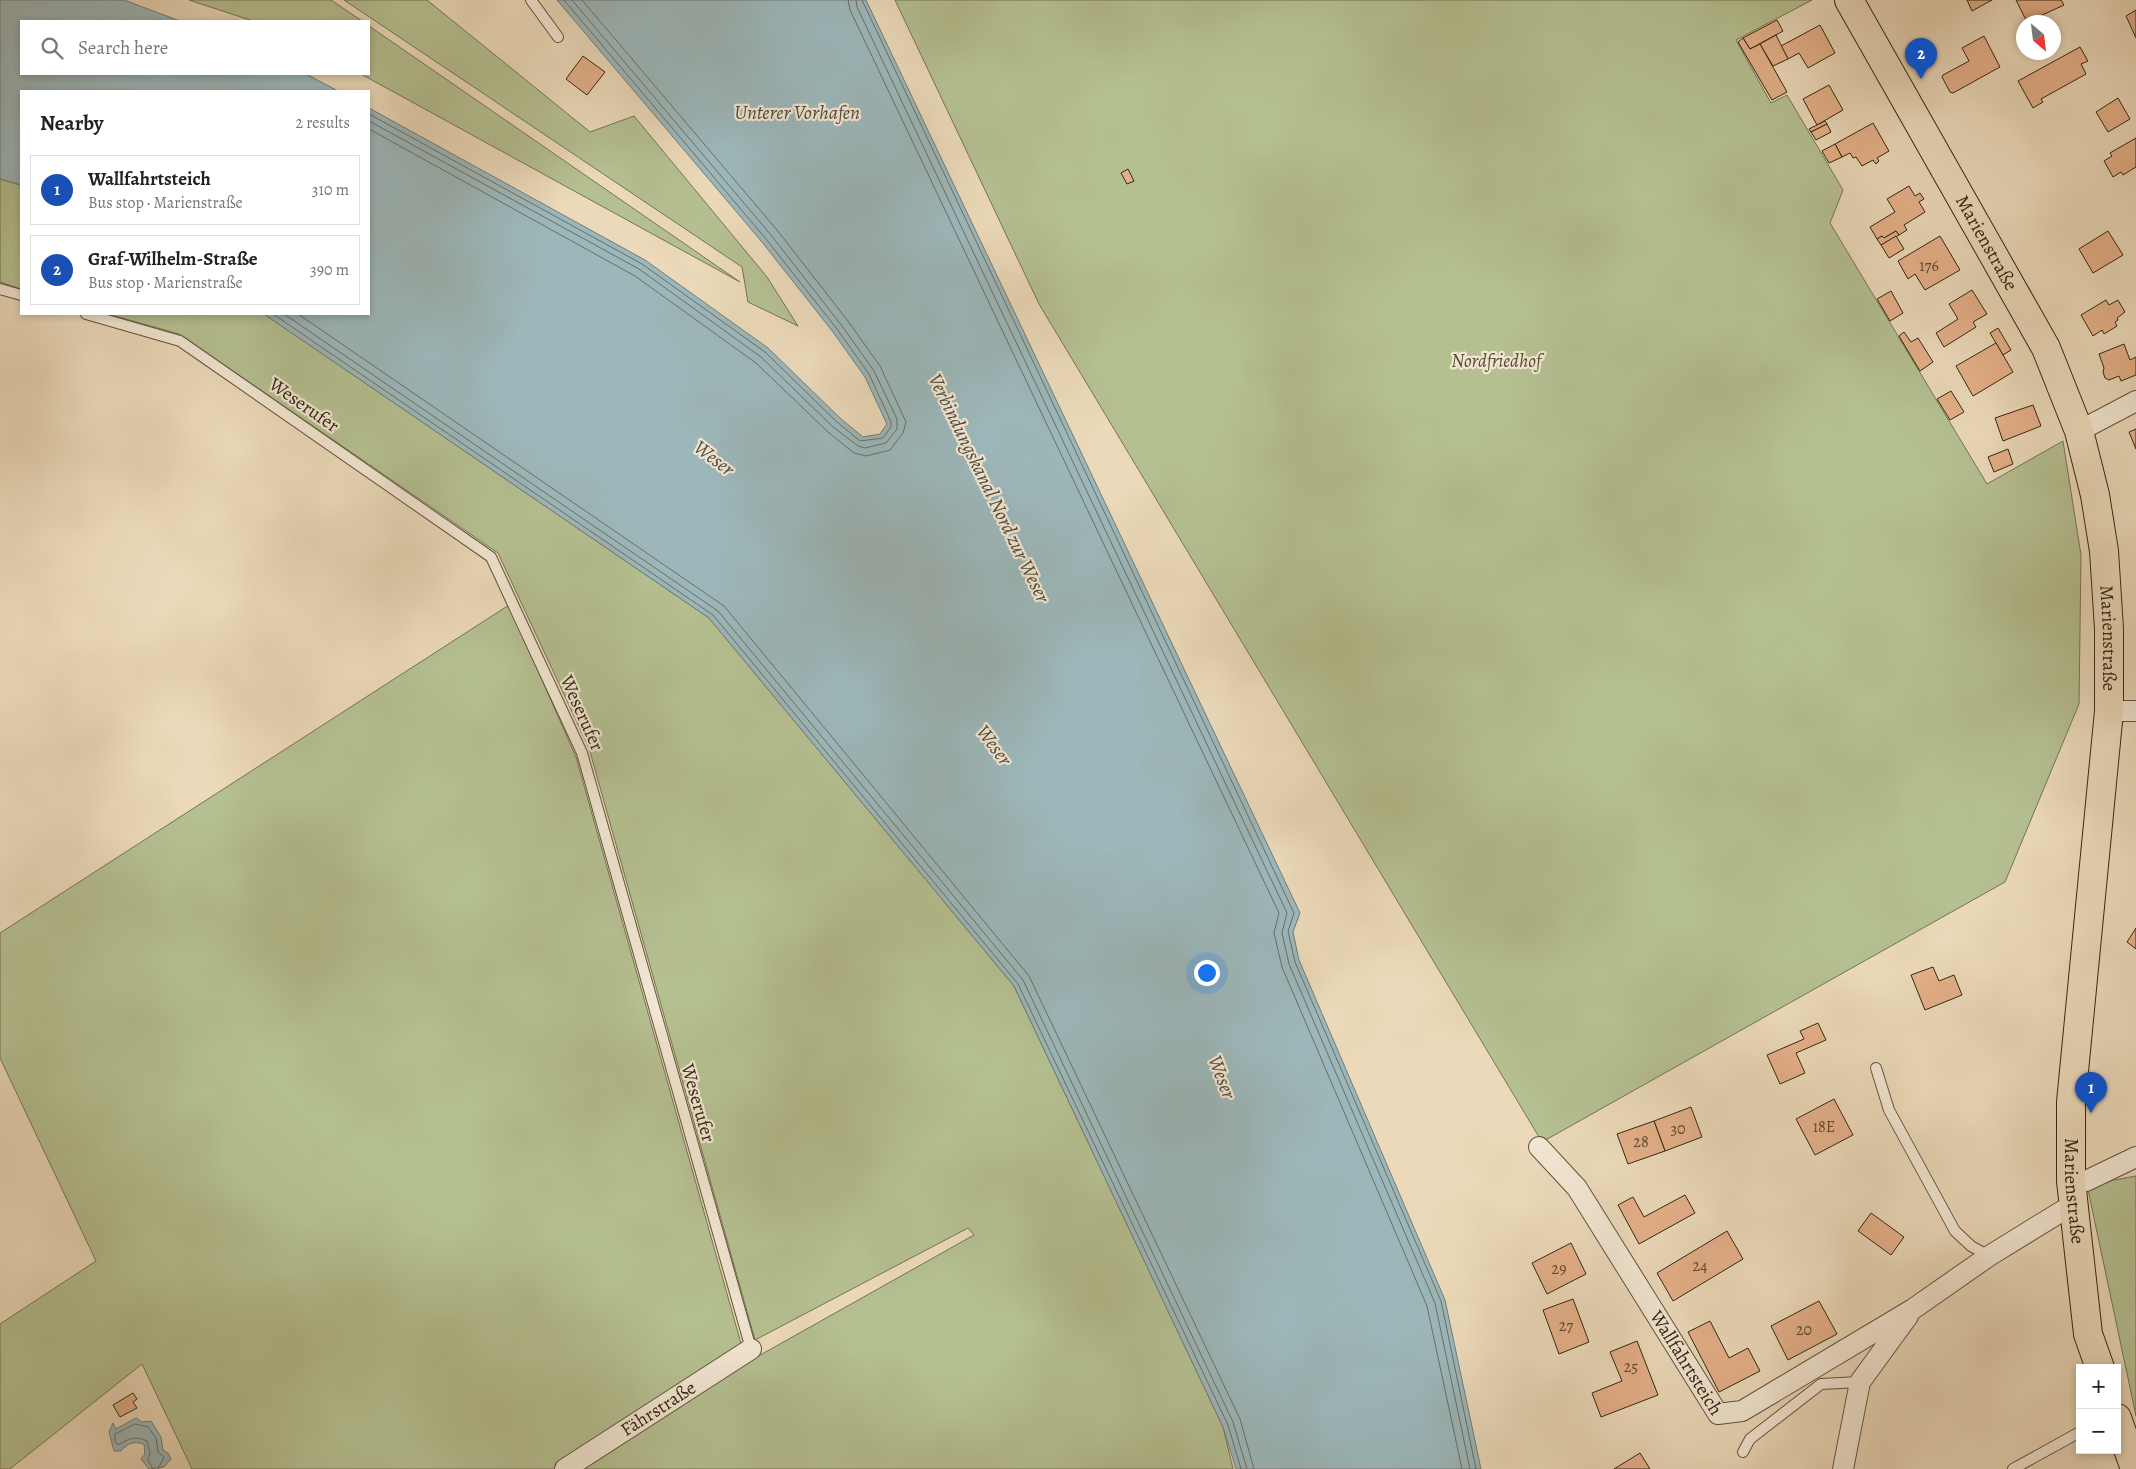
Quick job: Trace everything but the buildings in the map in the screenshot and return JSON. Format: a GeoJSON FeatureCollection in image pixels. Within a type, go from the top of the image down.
{"type":"FeatureCollection","features":[{"type":"Feature","properties":{"kind":"main road","name":"Marienstraße"},"geometry":{"type":"LineString","coordinates":[[1849,0],[2046,348],[2079,431],[2095,495],[2104,551],[2109,629],[2109,711],[2071,1102],[2071,1193],[2088,1334],[2099,1364]]}},
{"type":"Feature","properties":{"kind":"main road"},"geometry":{"type":"LineString","coordinates":[[2121,1429],[2135,1469]]}},
{"type":"Feature","properties":{"kind":"street"},"geometry":{"type":"LineString","coordinates":[[2079,431],[2136,401]]}},
{"type":"Feature","properties":{"kind":"street"},"geometry":{"type":"LineString","coordinates":[[2109,711],[2136,711]]}},
{"type":"Feature","properties":{"kind":"street","name":"Wallfahrtsteich"},"geometry":{"type":"LineString","coordinates":[[1539,1146],[1577,1188],[1718,1414],[1742,1411],[1913,1309],[1989,1256],[2086,1181],[2136,1157]]}},
{"type":"Feature","properties":{"kind":"street"},"geometry":{"type":"LineString","coordinates":[[1843,1469],[1860,1382],[1913,1309]]}},
{"type":"Feature","properties":{"kind":"street","name":"Fährstraße"},"geometry":{"type":"LineString","coordinates":[[565,1469],[751,1349]]}},
{"type":"Feature","properties":{"kind":"lane"},"geometry":{"type":"LineString","coordinates":[[531,0],[558,37]]}},
{"type":"Feature","properties":{"kind":"lane"},"geometry":{"type":"LineString","coordinates":[[0,289],[20,295]]}},
{"type":"Feature","properties":{"kind":"lane","name":"Weserufer"},"geometry":{"type":"LineString","coordinates":[[89,315],[180,341],[491,557],[582,753],[751,1349]]}},
{"type":"Feature","properties":{"kind":"lane"},"geometry":{"type":"LineString","coordinates":[[1876,1068],[1889,1110],[1954,1231],[1971,1246],[1989,1256]]}},
{"type":"Feature","properties":{"kind":"lane"},"geometry":{"type":"LineString","coordinates":[[1742,1452],[1750,1439],[1821,1384],[1860,1382]]}},
{"type":"Feature","properties":{"kind":"lane"},"geometry":{"type":"LineString","coordinates":[[2012,1469],[2076,1434]]}},
{"type":"Feature","properties":{"kind":"green space"},"geometry":{"type":"Polygon","coordinates":[[[189,0],[331,0],[361,20],[250,20],[189,0]]]}},
{"type":"Feature","properties":{"kind":"green space"},"geometry":{"type":"Polygon","coordinates":[[[344,0],[427,0],[590,132],[634,116],[767,277],[798,326],[748,302],[742,267],[344,0]]]}},
{"type":"Feature","properties":{"kind":"green space","name":"Nordfriedhof"},"geometry":{"type":"Polygon","coordinates":[[[895,0],[1812,0],[1736,40],[1771,103],[1787,95],[1843,190],[1830,223],[1987,484],[2063,441],[2081,555],[2079,704],[2005,882],[1542,1142],[1039,304],[895,0]]]}},
{"type":"Feature","properties":{"kind":"green space"},"geometry":{"type":"Polygon","coordinates":[[[370,27],[740,282],[363,75],[370,75],[370,27]]]}},
{"type":"Feature","properties":{"kind":"green space"},"geometry":{"type":"Polygon","coordinates":[[[0,179],[20,185],[20,289],[0,282],[0,179]]]}},
{"type":"Feature","properties":{"kind":"green space"},"geometry":{"type":"Polygon","coordinates":[[[112,315],[265,315],[709,618],[1014,986],[1223,1427],[1233,1469],[192,1469],[142,1364],[10,1469],[0,1469],[0,1324],[96,1261],[0,1058],[0,933],[509,605],[576,757],[742,1347],[620,1441],[755,1358],[974,1235],[968,1228],[755,1340],[589,748],[498,553],[179,334],[112,315]]]}},
{"type":"Feature","properties":{"kind":"green space"},"geometry":{"type":"Polygon","coordinates":[[[2136,1176],[2136,1416],[2087,1185],[2136,1176]]]}},
{"type":"Feature","properties":{"kind":"water"},"geometry":{"type":"Polygon","coordinates":[[[0,0],[124,0],[177,20],[20,20],[20,75],[308,75],[336,90],[20,90],[20,185],[0,179],[0,0]]]}},
{"type":"Feature","properties":{"kind":"water"},"geometry":{"type":"Polygon","coordinates":[[[557,0],[866,0],[1300,913],[1293,932],[1299,960],[1445,1300],[1481,1469],[1236,1469],[1223,1427],[1014,986],[709,618],[265,315],[370,315],[370,109],[645,260],[768,348],[840,418],[863,437],[880,434],[887,424],[865,377],[833,332],[762,242],[557,0]]]}},
{"type":"Feature","properties":{"kind":"water"},"geometry":{"type":"Polygon","coordinates":[[[136,1418],[142,1422],[151,1421],[161,1437],[163,1450],[168,1453],[171,1459],[164,1467],[149,1469],[141,1459],[145,1454],[144,1444],[131,1443],[121,1451],[114,1451],[109,1432],[113,1423],[116,1429],[136,1418]]]}},
{"type":"Feature","properties":{"kind":"place","name":"Graf-Wilhelm-Straße"},"geometry":{"type":"Point","coordinates":[1921,79]}},
{"type":"Feature","properties":{"kind":"place","name":"Wallfahrtsteich"},"geometry":{"type":"Point","coordinates":[2091,1113]}},
{"type":"Feature","properties":{"kind":"water label","name":"Unterer Vorhafen"},"geometry":{"type":"Point","coordinates":[797,112]}},
{"type":"Feature","properties":{"kind":"water label","name":"Weser"},"geometry":{"type":"Point","coordinates":[714,458]}},
{"type":"Feature","properties":{"kind":"water label","name":"Verbindungskanal Nord zur Weser"},"geometry":{"type":"Point","coordinates":[989,488]}},
{"type":"Feature","properties":{"kind":"water label","name":"Weser"},"geometry":{"type":"Point","coordinates":[994,745]}},
{"type":"Feature","properties":{"kind":"water label","name":"Weser"},"geometry":{"type":"Point","coordinates":[1222,1077]}}]}
